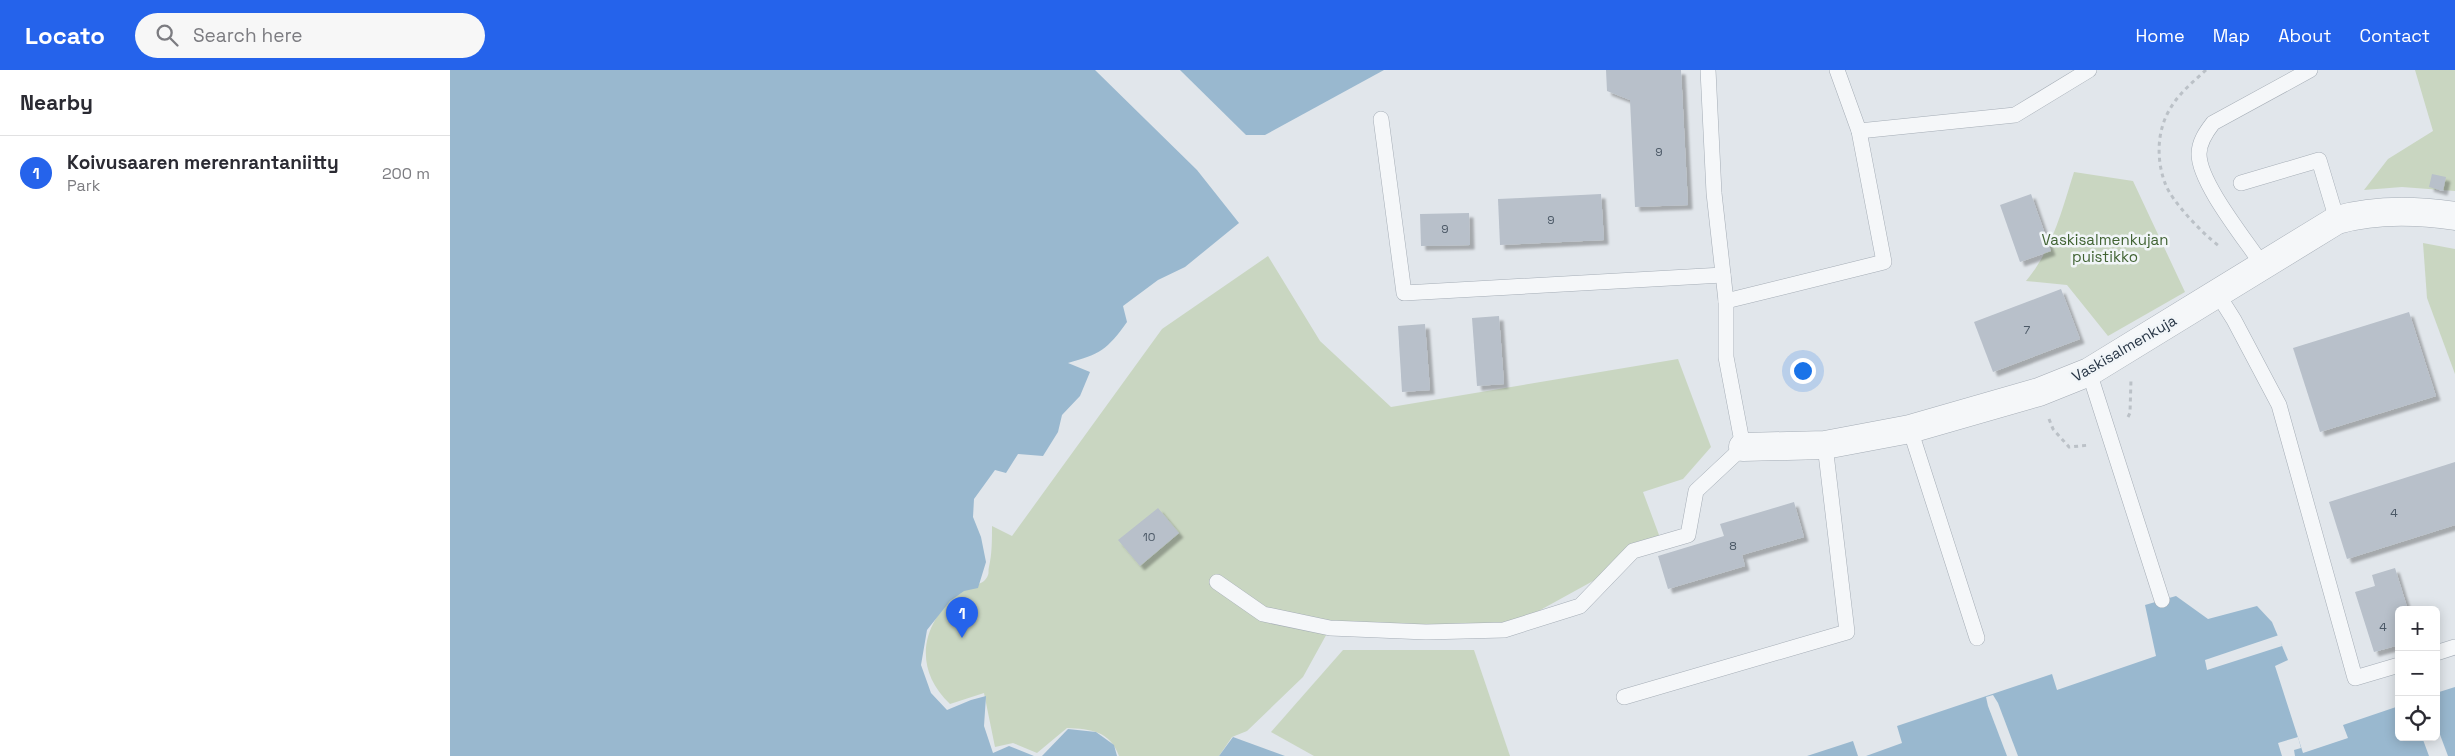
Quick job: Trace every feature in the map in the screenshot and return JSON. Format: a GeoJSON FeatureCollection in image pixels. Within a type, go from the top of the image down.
{"type":"FeatureCollection","features":[{"type":"Feature","properties":{"kind":"street","name":"Vaskisalmenkuja"},"geometry":{"type":"LineString","coordinates":[[1743,447],[1824,445],[1910,429],[2039,392],[2089,372],[2337,220],[2358,214],[2396,210],[2455,216]]}},
{"type":"Feature","properties":{"kind":"lane"},"geometry":{"type":"LineString","coordinates":[[1217,582],[1262,614],[1330,628],[1426,632],[1504,630],[1580,606],[1633,551],[1688,535],[1696,491],[1743,447],[1726,357],[1726,300],[1714,193],[1708,70]]}},
{"type":"Feature","properties":{"kind":"lane"},"geometry":{"type":"LineString","coordinates":[[1726,300],[1884,262],[1859,131],[1837,70]]}},
{"type":"Feature","properties":{"kind":"lane"},"geometry":{"type":"LineString","coordinates":[[1859,131],[2015,115],[2089,70]]}},
{"type":"Feature","properties":{"kind":"lane"},"geometry":{"type":"LineString","coordinates":[[2263,266],[2205,180],[2199,154],[2203,135],[2213,123],[2310,70]]}},
{"type":"Feature","properties":{"kind":"lane"},"geometry":{"type":"LineString","coordinates":[[1381,119],[1404,293],[1723,275]]}},
{"type":"Feature","properties":{"kind":"lane"},"geometry":{"type":"LineString","coordinates":[[2241,183],[2320,160],[2337,220]]}},
{"type":"Feature","properties":{"kind":"lane"},"geometry":{"type":"LineString","coordinates":[[2217,293],[2234,320],[2279,405],[2355,678],[2395,665]]}},
{"type":"Feature","properties":{"kind":"lane"},"geometry":{"type":"LineString","coordinates":[[2089,372],[2162,600]]}},
{"type":"Feature","properties":{"kind":"lane"},"geometry":{"type":"LineString","coordinates":[[1910,429],[1977,638]]}},
{"type":"Feature","properties":{"kind":"lane"},"geometry":{"type":"LineString","coordinates":[[1624,697],[1846,632],[1824,445]]}},
{"type":"Feature","properties":{"kind":"lane"},"geometry":{"type":"LineString","coordinates":[[2440,652],[2455,647]]}},
{"type":"Feature","properties":{"kind":"green space"},"geometry":{"type":"Polygon","coordinates":[[[2415,70],[2455,70],[2455,191],[2402,187],[2364,190],[2388,159],[2433,131],[2415,70]]]}},
{"type":"Feature","properties":{"kind":"green space","name":"Vaskisalmenkujan puistikko"},"geometry":{"type":"Polygon","coordinates":[[[2074,172],[2133,181],[2185,292],[2108,336],[2067,285],[2026,281],[2043,256],[2049,243],[2074,172]]]}},
{"type":"Feature","properties":{"kind":"green space"},"geometry":{"type":"Polygon","coordinates":[[[2423,243],[2455,249],[2455,374],[2427,298],[2423,243]]]}},
{"type":"Feature","properties":{"kind":"green space"},"geometry":{"type":"Polygon","coordinates":[[[1268,256],[1320,341],[1391,407],[1678,359],[1711,447],[1683,479],[1643,492],[1662,543],[1504,630],[1330,628],[1303,677],[1247,731],[1232,737],[1219,756],[1119,756],[1105,736],[1084,729],[1067,728],[1037,753],[1013,743],[995,747],[984,693],[950,704],[938,690],[930,675],[926,660],[927,644],[931,629],[938,615],[963,590],[986,579],[991,557],[992,526],[1012,536],[1162,329],[1268,256]]]}},
{"type":"Feature","properties":{"kind":"green space"},"geometry":{"type":"Polygon","coordinates":[[[1343,650],[1474,650],[1510,756],[1314,756],[1271,732],[1343,650]]]}},
{"type":"Feature","properties":{"kind":"water"},"geometry":{"type":"Polygon","coordinates":[[[450,70],[1095,70],[1197,170],[1239,223],[1185,267],[1158,280],[1123,306],[1127,322],[1114,339],[1102,350],[1088,357],[1068,363],[1090,372],[1080,396],[1062,415],[1058,432],[1043,456],[1018,454],[1006,473],[995,470],[974,499],[973,517],[981,537],[986,562],[978,588],[964,591],[950,601],[927,630],[921,665],[931,693],[947,710],[986,696],[984,726],[993,753],[1009,746],[1034,756],[450,756],[450,70]]]}},
{"type":"Feature","properties":{"kind":"water"},"geometry":{"type":"Polygon","coordinates":[[[1180,70],[1384,70],[1265,135],[1246,135],[1180,70]]]}},
{"type":"Feature","properties":{"kind":"water"},"geometry":{"type":"Polygon","coordinates":[[[2176,596],[2208,619],[2257,606],[2272,622],[2288,660],[2275,666],[2303,753],[2348,738],[2343,725],[2395,707],[2395,741],[2440,741],[2440,692],[2455,687],[2455,756],[1866,756],[1902,743],[1897,726],[2052,674],[2057,690],[2156,656],[2145,605],[2176,596]]]}},
{"type":"Feature","properties":{"kind":"water"},"geometry":{"type":"Polygon","coordinates":[[[1068,729],[1096,732],[1114,745],[1117,756],[1042,756],[1068,729]]]}},
{"type":"Feature","properties":{"kind":"water"},"geometry":{"type":"Polygon","coordinates":[[[1233,737],[1285,756],[1219,756],[1233,737]]]}},
{"type":"Feature","properties":{"kind":"water"},"geometry":{"type":"Polygon","coordinates":[[[1853,741],[1858,756],[1807,756],[1853,741]]]}},
{"type":"Feature","properties":{"kind":"pier"},"geometry":{"type":"Polygon","coordinates":[[[2279,635],[2282,646],[2207,670],[2205,660],[2279,635]]]}},
{"type":"Feature","properties":{"kind":"pier"},"geometry":{"type":"Polygon","coordinates":[[[1993,695],[1998,703],[2018,756],[2007,756],[1988,706],[1986,697],[1993,695]]]}},
{"type":"Feature","properties":{"kind":"pier"},"geometry":{"type":"Polygon","coordinates":[[[2440,735],[2448,756],[2429,756],[2423,741],[2440,741],[2440,735]]]}},
{"type":"Feature","properties":{"kind":"pier"},"geometry":{"type":"Polygon","coordinates":[[[2298,737],[2301,748],[2294,750],[2295,756],[2282,756],[2278,743],[2298,737]]]}},
{"type":"Feature","properties":{"kind":"building"},"geometry":{"type":"Polygon","coordinates":[[[1606,70],[1681,70],[1688,205],[1635,207],[1630,100],[1607,91],[1606,70]]]}},
{"type":"Feature","properties":{"kind":"building"},"geometry":{"type":"Polygon","coordinates":[[[2432,174],[2446,177],[2443,191],[2429,187],[2432,174]]]}},
{"type":"Feature","properties":{"kind":"building"},"geometry":{"type":"Polygon","coordinates":[[[1601,194],[1604,240],[1500,245],[1498,199],[1601,194]]]}},
{"type":"Feature","properties":{"kind":"building"},"geometry":{"type":"Polygon","coordinates":[[[2031,194],[2051,251],[2020,262],[2000,205],[2031,194]]]}},
{"type":"Feature","properties":{"kind":"building"},"geometry":{"type":"Polygon","coordinates":[[[1469,213],[1470,245],[1421,246],[1420,214],[1469,213]]]}},
{"type":"Feature","properties":{"kind":"building"},"geometry":{"type":"Polygon","coordinates":[[[2061,289],[2080,339],[1993,372],[1974,322],[2061,289]]]}},
{"type":"Feature","properties":{"kind":"building"},"geometry":{"type":"Polygon","coordinates":[[[2409,312],[2436,396],[2320,432],[2293,348],[2409,312]]]}},
{"type":"Feature","properties":{"kind":"building"},"geometry":{"type":"Polygon","coordinates":[[[1499,316],[1504,384],[1477,386],[1472,318],[1499,316]]]}},
{"type":"Feature","properties":{"kind":"building"},"geometry":{"type":"Polygon","coordinates":[[[1425,324],[1430,390],[1402,392],[1398,326],[1425,324]]]}},
{"type":"Feature","properties":{"kind":"building"},"geometry":{"type":"Polygon","coordinates":[[[2455,462],[2455,525],[2347,559],[2329,502],[2455,462]]]}},
{"type":"Feature","properties":{"kind":"building"},"geometry":{"type":"Polygon","coordinates":[[[1794,502],[1804,537],[1742,555],[1745,566],[1668,589],[1658,556],[1724,536],[1720,524],[1794,502]]]}},
{"type":"Feature","properties":{"kind":"building"},"geometry":{"type":"Polygon","coordinates":[[[1158,508],[1179,533],[1140,566],[1118,540],[1158,508]]]}},
{"type":"Feature","properties":{"kind":"building"},"geometry":{"type":"Polygon","coordinates":[[[2395,568],[2407,606],[2395,606],[2395,646],[2374,652],[2355,592],[2375,586],[2372,575],[2395,568]]]}},
{"type":"Feature","properties":{"kind":"place","name":"Koivusaaren merenrantaniitty"},"geometry":{"type":"Point","coordinates":[962,638]}}]}
